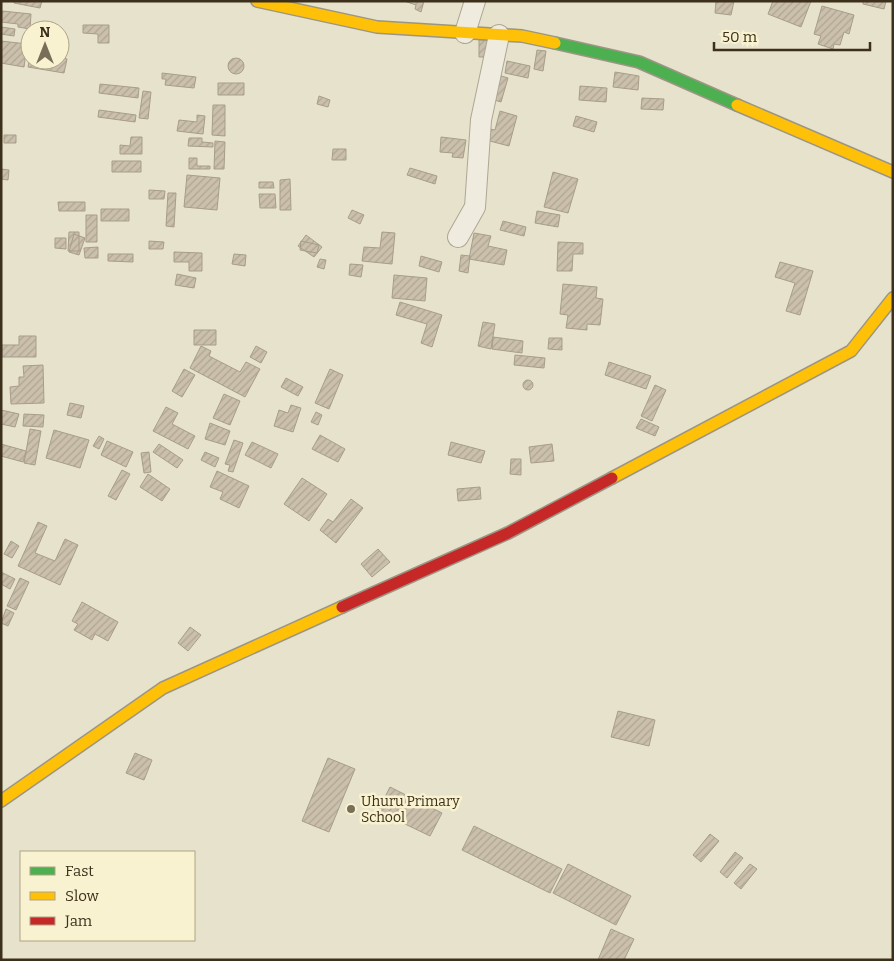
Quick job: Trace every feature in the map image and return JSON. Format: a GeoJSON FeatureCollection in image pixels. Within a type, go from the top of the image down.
{"type":"FeatureCollection","features":[{"type":"Feature","properties":{"kind":"street"},"geometry":{"type":"LineString","coordinates":[[257,1],[377,28],[522,36],[639,62],[893,172]]}},
{"type":"Feature","properties":{"kind":"street"},"geometry":{"type":"LineString","coordinates":[[465,33],[474,1]]}},
{"type":"Feature","properties":{"kind":"street"},"geometry":{"type":"LineString","coordinates":[[458,237],[475,207],[481,120],[499,35]]}},
{"type":"Feature","properties":{"kind":"street"},"geometry":{"type":"LineString","coordinates":[[1,801],[163,688],[508,533],[852,351],[893,298]]}},
{"type":"Feature","properties":{"kind":"building"},"geometry":{"type":"Polygon","coordinates":[[[14,1],[42,1],[40,8],[14,3],[14,1]]]}},
{"type":"Feature","properties":{"kind":"building"},"geometry":{"type":"Polygon","coordinates":[[[404,1],[424,1],[421,12],[415,9],[416,5],[404,1]]]}},
{"type":"Feature","properties":{"kind":"building"},"geometry":{"type":"Polygon","coordinates":[[[716,1],[734,1],[731,15],[715,13],[716,1]]]}},
{"type":"Feature","properties":{"kind":"building"},"geometry":{"type":"Polygon","coordinates":[[[773,1],[811,1],[801,27],[768,14],[773,1]]]}},
{"type":"Feature","properties":{"kind":"building"},"geometry":{"type":"Polygon","coordinates":[[[863,1],[886,1],[884,9],[863,4],[863,1]]]}},
{"type":"Feature","properties":{"kind":"building"},"geometry":{"type":"Polygon","coordinates":[[[822,6],[854,15],[849,34],[844,32],[840,45],[834,44],[833,49],[818,44],[821,36],[814,34],[822,6]]]}},
{"type":"Feature","properties":{"kind":"building"},"geometry":{"type":"Polygon","coordinates":[[[2,11],[31,14],[31,20],[20,20],[20,27],[18,27],[18,24],[1,22],[2,11]]]}},
{"type":"Feature","properties":{"kind":"building"},"geometry":{"type":"Polygon","coordinates":[[[83,25],[109,25],[109,43],[98,43],[98,34],[83,33],[83,25]]]}},
{"type":"Feature","properties":{"kind":"building"},"geometry":{"type":"Polygon","coordinates":[[[1,27],[15,29],[14,36],[1,34],[1,27]]]}},
{"type":"Feature","properties":{"kind":"building"},"geometry":{"type":"Polygon","coordinates":[[[479,40],[488,40],[488,57],[479,57],[479,40]]]}},
{"type":"Feature","properties":{"kind":"building"},"geometry":{"type":"Polygon","coordinates":[[[1,41],[20,43],[20,66],[1,63],[1,41]]]}},
{"type":"Feature","properties":{"kind":"building"},"geometry":{"type":"Polygon","coordinates":[[[537,50],[546,51],[543,71],[534,69],[537,50]]]}},
{"type":"Feature","properties":{"kind":"building"},"geometry":{"type":"Polygon","coordinates":[[[236,58],[244,66],[236,74],[228,66],[236,58]]]}},
{"type":"Feature","properties":{"kind":"building"},"geometry":{"type":"Polygon","coordinates":[[[507,61],[530,66],[528,78],[505,73],[507,61]]]}},
{"type":"Feature","properties":{"kind":"building"},"geometry":{"type":"Polygon","coordinates":[[[46,70],[65,70],[64,73],[46,70]]]}},
{"type":"Feature","properties":{"kind":"building"},"geometry":{"type":"Polygon","coordinates":[[[615,72],[639,76],[638,90],[613,87],[615,72]]]}},
{"type":"Feature","properties":{"kind":"building"},"geometry":{"type":"Polygon","coordinates":[[[162,73],[196,77],[194,88],[165,85],[166,79],[162,79],[162,73]]]}},
{"type":"Feature","properties":{"kind":"building"},"geometry":{"type":"Polygon","coordinates":[[[498,75],[508,78],[501,102],[491,99],[498,75]]]}},
{"type":"Feature","properties":{"kind":"building"},"geometry":{"type":"Polygon","coordinates":[[[218,83],[244,83],[244,95],[218,95],[218,83]]]}},
{"type":"Feature","properties":{"kind":"building"},"geometry":{"type":"Polygon","coordinates":[[[100,84],[139,88],[138,98],[99,93],[100,84]]]}},
{"type":"Feature","properties":{"kind":"building"},"geometry":{"type":"Polygon","coordinates":[[[580,86],[607,88],[606,102],[579,100],[580,86]]]}},
{"type":"Feature","properties":{"kind":"building"},"geometry":{"type":"Polygon","coordinates":[[[143,91],[151,92],[148,119],[139,118],[143,91]]]}},
{"type":"Feature","properties":{"kind":"building"},"geometry":{"type":"Polygon","coordinates":[[[319,96],[330,100],[328,107],[317,104],[319,96]]]}},
{"type":"Feature","properties":{"kind":"building"},"geometry":{"type":"Polygon","coordinates":[[[642,98],[664,99],[663,110],[641,109],[642,98]]]}},
{"type":"Feature","properties":{"kind":"building"},"geometry":{"type":"Polygon","coordinates":[[[213,105],[225,105],[225,136],[212,135],[213,105]]]}},
{"type":"Feature","properties":{"kind":"building"},"geometry":{"type":"Polygon","coordinates":[[[99,110],[136,115],[135,122],[98,117],[99,110]]]}},
{"type":"Feature","properties":{"kind":"building"},"geometry":{"type":"Polygon","coordinates":[[[500,111],[517,116],[509,146],[482,139],[485,128],[495,130],[500,111]]]}},
{"type":"Feature","properties":{"kind":"building"},"geometry":{"type":"Polygon","coordinates":[[[197,115],[205,116],[203,134],[177,131],[179,120],[197,122],[197,115]]]}},
{"type":"Feature","properties":{"kind":"building"},"geometry":{"type":"Polygon","coordinates":[[[576,116],[597,122],[594,132],[573,126],[576,116]]]}},
{"type":"Feature","properties":{"kind":"building"},"geometry":{"type":"Polygon","coordinates":[[[4,135],[16,135],[16,143],[4,143],[4,135]]]}},
{"type":"Feature","properties":{"kind":"building"},"geometry":{"type":"Polygon","coordinates":[[[131,137],[142,137],[142,154],[120,154],[120,145],[130,146],[131,137]]]}},
{"type":"Feature","properties":{"kind":"building"},"geometry":{"type":"Polygon","coordinates":[[[441,137],[466,140],[463,158],[452,157],[453,153],[440,152],[441,137]]]}},
{"type":"Feature","properties":{"kind":"building"},"geometry":{"type":"Polygon","coordinates":[[[189,138],[202,138],[202,142],[213,143],[213,147],[188,146],[189,138]]]}},
{"type":"Feature","properties":{"kind":"building"},"geometry":{"type":"Polygon","coordinates":[[[215,141],[225,142],[224,169],[214,169],[215,141]]]}},
{"type":"Feature","properties":{"kind":"building"},"geometry":{"type":"Polygon","coordinates":[[[333,149],[346,149],[346,160],[332,160],[333,149]]]}},
{"type":"Feature","properties":{"kind":"building"},"geometry":{"type":"Polygon","coordinates":[[[189,158],[197,158],[197,166],[210,166],[210,169],[189,169],[189,158]]]}},
{"type":"Feature","properties":{"kind":"building"},"geometry":{"type":"Polygon","coordinates":[[[112,161],[141,161],[141,172],[112,172],[112,161]]]}},
{"type":"Feature","properties":{"kind":"building"},"geometry":{"type":"Polygon","coordinates":[[[410,168],[437,176],[435,184],[407,175],[410,168]]]}},
{"type":"Feature","properties":{"kind":"building"},"geometry":{"type":"Polygon","coordinates":[[[1,169],[9,170],[8,180],[1,179],[1,169]]]}},
{"type":"Feature","properties":{"kind":"building"},"geometry":{"type":"Polygon","coordinates":[[[553,172],[578,179],[568,213],[544,207],[553,172]]]}},
{"type":"Feature","properties":{"kind":"building"},"geometry":{"type":"Polygon","coordinates":[[[187,175],[220,178],[217,210],[184,207],[187,175]]]}},
{"type":"Feature","properties":{"kind":"building"},"geometry":{"type":"Polygon","coordinates":[[[290,179],[291,210],[280,210],[280,180],[290,179]]]}},
{"type":"Feature","properties":{"kind":"building"},"geometry":{"type":"Polygon","coordinates":[[[259,182],[273,182],[274,188],[259,188],[259,182]]]}},
{"type":"Feature","properties":{"kind":"building"},"geometry":{"type":"Polygon","coordinates":[[[149,190],[165,191],[164,199],[149,199],[149,190]]]}},
{"type":"Feature","properties":{"kind":"building"},"geometry":{"type":"Polygon","coordinates":[[[168,193],[176,193],[174,227],[166,226],[168,193]]]}},
{"type":"Feature","properties":{"kind":"building"},"geometry":{"type":"Polygon","coordinates":[[[259,194],[275,194],[276,208],[260,208],[259,194]]]}},
{"type":"Feature","properties":{"kind":"building"},"geometry":{"type":"Polygon","coordinates":[[[58,202],[85,202],[85,211],[59,211],[58,202]]]}},
{"type":"Feature","properties":{"kind":"building"},"geometry":{"type":"Polygon","coordinates":[[[101,209],[129,209],[129,221],[101,221],[101,209]]]}},
{"type":"Feature","properties":{"kind":"building"},"geometry":{"type":"Polygon","coordinates":[[[352,210],[364,215],[360,224],[348,218],[352,210]]]}},
{"type":"Feature","properties":{"kind":"building"},"geometry":{"type":"Polygon","coordinates":[[[537,211],[560,215],[558,227],[535,223],[537,211]]]}},
{"type":"Feature","properties":{"kind":"building"},"geometry":{"type":"Polygon","coordinates":[[[86,215],[97,215],[97,242],[86,242],[86,215]]]}},
{"type":"Feature","properties":{"kind":"building"},"geometry":{"type":"Polygon","coordinates":[[[503,221],[526,227],[524,236],[500,230],[503,221]]]}},
{"type":"Feature","properties":{"kind":"building"},"geometry":{"type":"Polygon","coordinates":[[[69,232],[79,232],[79,251],[68,251],[69,232]]]}},
{"type":"Feature","properties":{"kind":"building"},"geometry":{"type":"Polygon","coordinates":[[[382,232],[395,233],[392,264],[362,261],[364,247],[380,248],[382,232]]]}},
{"type":"Feature","properties":{"kind":"building"},"geometry":{"type":"Polygon","coordinates":[[[474,233],[491,236],[488,246],[507,250],[504,265],[469,259],[474,233]]]}},
{"type":"Feature","properties":{"kind":"building"},"geometry":{"type":"Polygon","coordinates":[[[74,234],[85,238],[79,255],[69,252],[74,234]]]}},
{"type":"Feature","properties":{"kind":"building"},"geometry":{"type":"Polygon","coordinates":[[[306,235],[322,247],[314,257],[298,246],[306,235]]]}},
{"type":"Feature","properties":{"kind":"building"},"geometry":{"type":"Polygon","coordinates":[[[55,238],[66,238],[66,249],[55,248],[55,238]]]}},
{"type":"Feature","properties":{"kind":"building"},"geometry":{"type":"Polygon","coordinates":[[[149,241],[164,242],[163,249],[149,249],[149,241]]]}},
{"type":"Feature","properties":{"kind":"building"},"geometry":{"type":"Polygon","coordinates":[[[301,241],[319,245],[317,253],[300,250],[301,241]]]}},
{"type":"Feature","properties":{"kind":"building"},"geometry":{"type":"Polygon","coordinates":[[[558,242],[583,243],[583,254],[573,254],[572,271],[557,271],[558,242]]]}},
{"type":"Feature","properties":{"kind":"building"},"geometry":{"type":"Polygon","coordinates":[[[98,247],[98,258],[85,258],[84,248],[98,247]]]}},
{"type":"Feature","properties":{"kind":"building"},"geometry":{"type":"Polygon","coordinates":[[[174,252],[202,253],[202,271],[189,271],[189,262],[174,262],[174,252]]]}},
{"type":"Feature","properties":{"kind":"building"},"geometry":{"type":"Polygon","coordinates":[[[108,254],[133,254],[133,262],[108,261],[108,254]]]}},
{"type":"Feature","properties":{"kind":"building"},"geometry":{"type":"Polygon","coordinates":[[[234,254],[246,255],[245,266],[232,264],[234,254]]]}},
{"type":"Feature","properties":{"kind":"building"},"geometry":{"type":"Polygon","coordinates":[[[461,255],[470,256],[468,273],[459,271],[461,255]]]}},
{"type":"Feature","properties":{"kind":"building"},"geometry":{"type":"Polygon","coordinates":[[[421,256],[442,262],[439,272],[419,266],[421,256]]]}},
{"type":"Feature","properties":{"kind":"building"},"geometry":{"type":"Polygon","coordinates":[[[320,259],[326,260],[324,269],[317,267],[320,259]]]}},
{"type":"Feature","properties":{"kind":"building"},"geometry":{"type":"Polygon","coordinates":[[[780,262],[813,271],[800,315],[786,311],[795,283],[775,277],[780,262]]]}},
{"type":"Feature","properties":{"kind":"building"},"geometry":{"type":"Polygon","coordinates":[[[350,264],[363,265],[361,277],[349,275],[350,264]]]}},
{"type":"Feature","properties":{"kind":"building"},"geometry":{"type":"Polygon","coordinates":[[[177,274],[196,278],[194,288],[175,285],[177,274]]]}},
{"type":"Feature","properties":{"kind":"building"},"geometry":{"type":"Polygon","coordinates":[[[394,275],[427,278],[425,301],[392,298],[394,275]]]}},
{"type":"Feature","properties":{"kind":"building"},"geometry":{"type":"Polygon","coordinates":[[[563,284],[597,287],[596,298],[603,299],[600,325],[587,324],[587,330],[566,328],[568,315],[560,314],[563,284]]]}},
{"type":"Feature","properties":{"kind":"building"},"geometry":{"type":"Polygon","coordinates":[[[400,302],[442,315],[432,347],[421,343],[427,324],[396,315],[400,302]]]}},
{"type":"Feature","properties":{"kind":"building"},"geometry":{"type":"Polygon","coordinates":[[[483,322],[495,324],[491,349],[478,346],[483,322]]]}},
{"type":"Feature","properties":{"kind":"building"},"geometry":{"type":"Polygon","coordinates":[[[194,330],[216,330],[216,345],[194,345],[194,330]]]}},
{"type":"Feature","properties":{"kind":"building"},"geometry":{"type":"Polygon","coordinates":[[[19,336],[36,336],[36,357],[2,357],[2,345],[19,345],[19,336]]]}},
{"type":"Feature","properties":{"kind":"building"},"geometry":{"type":"Polygon","coordinates":[[[493,337],[523,341],[522,353],[492,349],[493,337]]]}},
{"type":"Feature","properties":{"kind":"building"},"geometry":{"type":"Polygon","coordinates":[[[549,338],[562,338],[562,350],[548,349],[549,338]]]}},
{"type":"Feature","properties":{"kind":"building"},"geometry":{"type":"Polygon","coordinates":[[[201,346],[211,351],[209,356],[240,372],[246,362],[260,369],[245,397],[190,368],[201,346]]]}},
{"type":"Feature","properties":{"kind":"building"},"geometry":{"type":"Polygon","coordinates":[[[256,346],[267,352],[261,363],[250,357],[256,346]]]}},
{"type":"Feature","properties":{"kind":"building"},"geometry":{"type":"Polygon","coordinates":[[[515,355],[545,358],[544,368],[514,365],[515,355]]]}},
{"type":"Feature","properties":{"kind":"building"},"geometry":{"type":"Polygon","coordinates":[[[609,362],[651,376],[646,389],[605,375],[609,362]]]}},
{"type":"Feature","properties":{"kind":"building"},"geometry":{"type":"Polygon","coordinates":[[[43,365],[44,403],[11,404],[10,387],[19,386],[19,377],[24,377],[23,366],[43,365]]]}},
{"type":"Feature","properties":{"kind":"building"},"geometry":{"type":"Polygon","coordinates":[[[184,369],[195,375],[182,397],[172,391],[184,369]]]}},
{"type":"Feature","properties":{"kind":"building"},"geometry":{"type":"Polygon","coordinates":[[[330,369],[343,375],[329,409],[315,403],[330,369]]]}},
{"type":"Feature","properties":{"kind":"building"},"geometry":{"type":"Polygon","coordinates":[[[286,378],[303,387],[298,396],[281,387],[286,378]]]}},
{"type":"Feature","properties":{"kind":"building"},"geometry":{"type":"Polygon","coordinates":[[[528,380],[533,385],[528,390],[523,385],[528,380]]]}},
{"type":"Feature","properties":{"kind":"building"},"geometry":{"type":"Polygon","coordinates":[[[655,385],[666,390],[652,421],[641,416],[655,385]]]}},
{"type":"Feature","properties":{"kind":"building"},"geometry":{"type":"Polygon","coordinates":[[[224,394],[240,401],[230,425],[213,418],[224,394]]]}},
{"type":"Feature","properties":{"kind":"building"},"geometry":{"type":"Polygon","coordinates":[[[70,403],[84,406],[81,418],[67,415],[70,403]]]}},
{"type":"Feature","properties":{"kind":"building"},"geometry":{"type":"Polygon","coordinates":[[[291,405],[301,408],[293,432],[274,426],[279,410],[288,413],[291,405]]]}},
{"type":"Feature","properties":{"kind":"building"},"geometry":{"type":"Polygon","coordinates":[[[166,407],[178,413],[172,424],[195,436],[188,449],[153,431],[166,407]]]}},
{"type":"Feature","properties":{"kind":"building"},"geometry":{"type":"Polygon","coordinates":[[[1,410],[19,414],[15,427],[1,424],[1,410]]]}},
{"type":"Feature","properties":{"kind":"building"},"geometry":{"type":"Polygon","coordinates":[[[316,412],[322,415],[318,425],[311,422],[316,412]]]}},
{"type":"Feature","properties":{"kind":"building"},"geometry":{"type":"Polygon","coordinates":[[[24,414],[44,415],[43,427],[23,426],[24,414]]]}},
{"type":"Feature","properties":{"kind":"building"},"geometry":{"type":"Polygon","coordinates":[[[641,419],[659,427],[655,436],[636,428],[641,419]]]}},
{"type":"Feature","properties":{"kind":"building"},"geometry":{"type":"Polygon","coordinates":[[[210,423],[230,431],[225,445],[205,439],[210,423]]]}},
{"type":"Feature","properties":{"kind":"building"},"geometry":{"type":"Polygon","coordinates":[[[30,429],[41,431],[35,465],[24,463],[30,429]]]}},
{"type":"Feature","properties":{"kind":"building"},"geometry":{"type":"Polygon","coordinates":[[[54,430],[89,440],[80,468],[46,458],[54,430]]]}},
{"type":"Feature","properties":{"kind":"building"},"geometry":{"type":"Polygon","coordinates":[[[320,435],[345,449],[338,462],[312,449],[320,435]]]}},
{"type":"Feature","properties":{"kind":"building"},"geometry":{"type":"Polygon","coordinates":[[[99,436],[104,439],[99,449],[93,446],[99,436]]]}},
{"type":"Feature","properties":{"kind":"building"},"geometry":{"type":"Polygon","coordinates":[[[234,440],[243,443],[233,472],[228,471],[230,465],[225,464],[234,440]]]}},
{"type":"Feature","properties":{"kind":"building"},"geometry":{"type":"Polygon","coordinates":[[[107,441],[133,452],[126,467],[101,455],[107,441]]]}},
{"type":"Feature","properties":{"kind":"building"},"geometry":{"type":"Polygon","coordinates":[[[252,442],[278,454],[271,468],[245,455],[252,442]]]}},
{"type":"Feature","properties":{"kind":"building"},"geometry":{"type":"Polygon","coordinates":[[[451,442],[485,451],[481,463],[448,455],[451,442]]]}},
{"type":"Feature","properties":{"kind":"building"},"geometry":{"type":"Polygon","coordinates":[[[1,444],[26,451],[23,462],[1,456],[1,444]]]}},
{"type":"Feature","properties":{"kind":"building"},"geometry":{"type":"Polygon","coordinates":[[[159,444],[183,460],[177,468],[153,452],[159,444]]]}},
{"type":"Feature","properties":{"kind":"building"},"geometry":{"type":"Polygon","coordinates":[[[552,444],[554,461],[531,463],[529,447],[552,444]]]}},
{"type":"Feature","properties":{"kind":"building"},"geometry":{"type":"Polygon","coordinates":[[[149,452],[151,472],[144,473],[141,453],[149,452]]]}},
{"type":"Feature","properties":{"kind":"building"},"geometry":{"type":"Polygon","coordinates":[[[205,452],[219,458],[215,467],[201,460],[205,452]]]}},
{"type":"Feature","properties":{"kind":"building"},"geometry":{"type":"Polygon","coordinates":[[[511,459],[521,459],[521,475],[510,474],[511,459]]]}},
{"type":"Feature","properties":{"kind":"building"},"geometry":{"type":"Polygon","coordinates":[[[122,470],[130,474],[116,500],[108,496],[122,470]]]}},
{"type":"Feature","properties":{"kind":"building"},"geometry":{"type":"Polygon","coordinates":[[[217,471],[249,486],[239,508],[220,499],[223,492],[210,487],[217,471]]]}},
{"type":"Feature","properties":{"kind":"building"},"geometry":{"type":"Polygon","coordinates":[[[148,474],[170,489],[162,501],[140,487],[148,474]]]}},
{"type":"Feature","properties":{"kind":"building"},"geometry":{"type":"Polygon","coordinates":[[[302,478],[327,494],[309,521],[284,504],[302,478]]]}},
{"type":"Feature","properties":{"kind":"building"},"geometry":{"type":"Polygon","coordinates":[[[480,487],[481,499],[458,501],[457,489],[480,487]]]}},
{"type":"Feature","properties":{"kind":"building"},"geometry":{"type":"Polygon","coordinates":[[[351,499],[363,508],[336,543],[320,530],[328,519],[333,522],[351,499]]]}},
{"type":"Feature","properties":{"kind":"building"},"geometry":{"type":"Polygon","coordinates":[[[38,522],[47,526],[35,553],[55,561],[65,539],[78,545],[60,585],[18,566],[38,522]]]}},
{"type":"Feature","properties":{"kind":"building"},"geometry":{"type":"Polygon","coordinates":[[[11,541],[19,546],[12,558],[4,554],[11,541]]]}},
{"type":"Feature","properties":{"kind":"building"},"geometry":{"type":"Polygon","coordinates":[[[378,549],[390,562],[372,577],[361,564],[378,549]]]}},
{"type":"Feature","properties":{"kind":"building"},"geometry":{"type":"Polygon","coordinates":[[[1,572],[15,579],[10,589],[1,584],[1,572]]]}},
{"type":"Feature","properties":{"kind":"building"},"geometry":{"type":"Polygon","coordinates":[[[20,578],[29,582],[16,610],[7,606],[20,578]]]}},
{"type":"Feature","properties":{"kind":"building"},"geometry":{"type":"Polygon","coordinates":[[[82,602],[118,622],[108,641],[95,634],[92,640],[74,630],[78,624],[72,621],[82,602]]]}},
{"type":"Feature","properties":{"kind":"building"},"geometry":{"type":"Polygon","coordinates":[[[6,609],[14,613],[8,626],[1,623],[6,609]]]}},
{"type":"Feature","properties":{"kind":"building"},"geometry":{"type":"Polygon","coordinates":[[[190,627],[201,635],[188,651],[178,643],[190,627]]]}},
{"type":"Feature","properties":{"kind":"building"},"geometry":{"type":"Polygon","coordinates":[[[618,711],[655,720],[649,746],[611,737],[618,711]]]}},
{"type":"Feature","properties":{"kind":"building"},"geometry":{"type":"Polygon","coordinates":[[[135,753],[152,760],[144,780],[126,773],[135,753]]]}},
{"type":"Feature","properties":{"kind":"building"},"geometry":{"type":"Polygon","coordinates":[[[328,758],[355,769],[329,832],[302,821],[328,758]]]}},
{"type":"Feature","properties":{"kind":"building"},"geometry":{"type":"Polygon","coordinates":[[[390,787],[442,813],[430,836],[378,811],[390,787]]]}},
{"type":"Feature","properties":{"kind":"building"},"geometry":{"type":"Polygon","coordinates":[[[474,826],[562,869],[550,893],[462,850],[474,826]]]}},
{"type":"Feature","properties":{"kind":"building"},"geometry":{"type":"Polygon","coordinates":[[[710,834],[719,841],[701,862],[693,855],[710,834]]]}},
{"type":"Feature","properties":{"kind":"building"},"geometry":{"type":"Polygon","coordinates":[[[735,852],[743,858],[727,878],[720,872],[735,852]]]}},
{"type":"Feature","properties":{"kind":"building"},"geometry":{"type":"Polygon","coordinates":[[[568,864],[631,896],[616,925],[553,893],[568,864]]]}},
{"type":"Feature","properties":{"kind":"building"},"geometry":{"type":"Polygon","coordinates":[[[750,864],[757,869],[741,889],[734,883],[750,864]]]}},
{"type":"Feature","properties":{"kind":"building"},"geometry":{"type":"Polygon","coordinates":[[[611,929],[634,939],[624,960],[598,960],[611,929]]]}},
{"type":"Feature","properties":{"kind":"traffic: fast"},"geometry":{"type":"LineString","coordinates":[[555,43],[639,62],[737,105]]}},
{"type":"Feature","properties":{"kind":"traffic: slow"},"geometry":{"type":"LineString","coordinates":[[257,1],[377,27],[522,36],[555,43]]}},
{"type":"Feature","properties":{"kind":"traffic: slow"},"geometry":{"type":"LineString","coordinates":[[737,105],[893,172]]}},
{"type":"Feature","properties":{"kind":"traffic: slow"},"geometry":{"type":"LineString","coordinates":[[612,478],[851,351],[893,298]]}},
{"type":"Feature","properties":{"kind":"traffic: slow"},"geometry":{"type":"LineString","coordinates":[[1,801],[163,688],[342,607]]}},
{"type":"Feature","properties":{"kind":"traffic: jam"},"geometry":{"type":"LineString","coordinates":[[342,607],[508,533],[612,478]]}},
{"type":"Feature","properties":{"kind":"place","name":"Uhuru Primary School"},"geometry":{"type":"Point","coordinates":[351,809]}}]}
